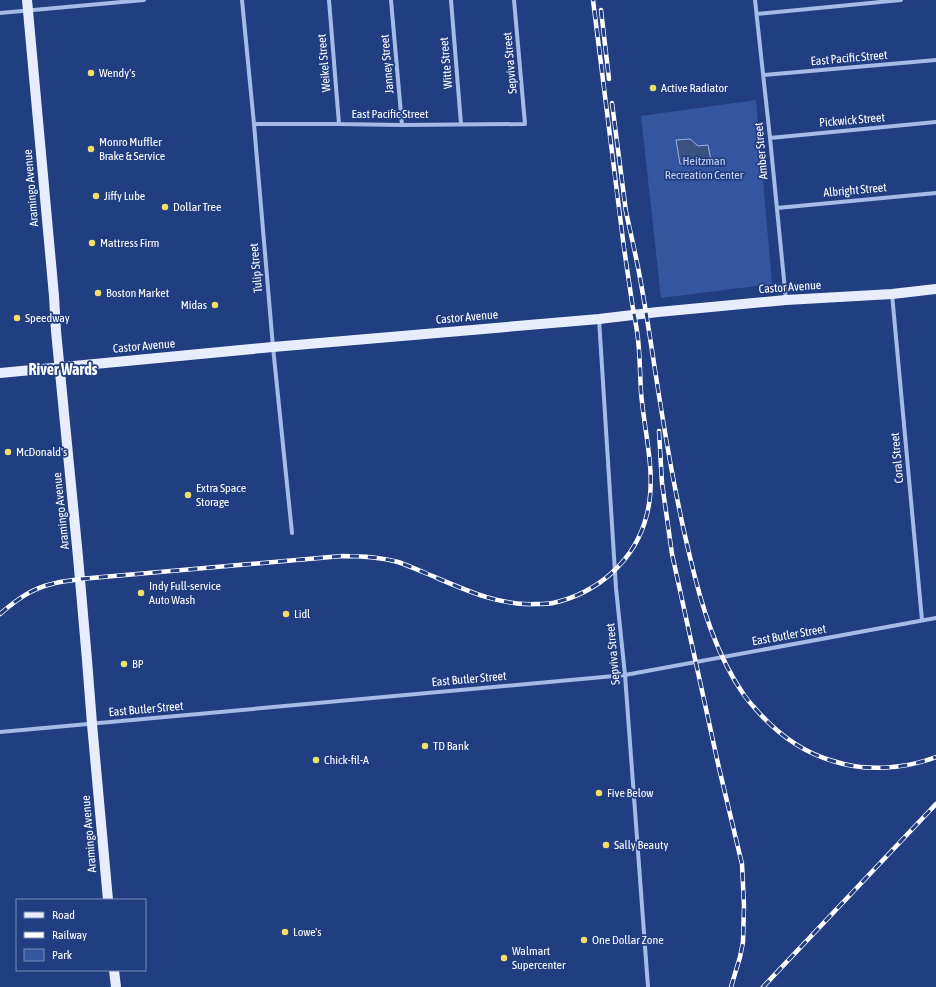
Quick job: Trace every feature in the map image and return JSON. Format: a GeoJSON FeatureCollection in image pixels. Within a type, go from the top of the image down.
{"type":"FeatureCollection","features":[{"type":"Feature","properties":{"kind":"main road","name":"Aramingo Avenue"},"geometry":{"type":"LineString","coordinates":[[27,0],[108,899]]}},
{"type":"Feature","properties":{"kind":"main road","name":"Castor Avenue"},"geometry":{"type":"LineString","coordinates":[[0,373],[273,347],[599,319],[786,300],[892,294],[936,289]]}},
{"type":"Feature","properties":{"kind":"main road"},"geometry":{"type":"LineString","coordinates":[[114,971],[116,987]]}},
{"type":"Feature","properties":{"kind":"street"},"geometry":{"type":"LineString","coordinates":[[0,13],[144,0]]}},
{"type":"Feature","properties":{"kind":"street","name":"Tulip Street"},"geometry":{"type":"LineString","coordinates":[[242,0],[273,347],[292,533]]}},
{"type":"Feature","properties":{"kind":"street","name":"Weikel Street"},"geometry":{"type":"LineString","coordinates":[[329,0],[340,124]]}},
{"type":"Feature","properties":{"kind":"street","name":"Janney Street"},"geometry":{"type":"LineString","coordinates":[[391,0],[402,125]]}},
{"type":"Feature","properties":{"kind":"street","name":"Witte Street"},"geometry":{"type":"LineString","coordinates":[[451,0],[461,124]]}},
{"type":"Feature","properties":{"kind":"street","name":"Sepviva Street"},"geometry":{"type":"LineString","coordinates":[[514,0],[526,124]]}},
{"type":"Feature","properties":{"kind":"street","name":"Amber Street"},"geometry":{"type":"LineString","coordinates":[[755,0],[764,75],[786,300]]}},
{"type":"Feature","properties":{"kind":"street"},"geometry":{"type":"LineString","coordinates":[[757,14],[901,0]]}},
{"type":"Feature","properties":{"kind":"street","name":"East Pacific Street"},"geometry":{"type":"LineString","coordinates":[[764,75],[936,60]]}},
{"type":"Feature","properties":{"kind":"street","name":"Pickwick Street"},"geometry":{"type":"LineString","coordinates":[[770,138],[936,122]]}},
{"type":"Feature","properties":{"kind":"street","name":"East Pacific Street"},"geometry":{"type":"LineString","coordinates":[[254,124],[526,124]]}},
{"type":"Feature","properties":{"kind":"street","name":"Albright Street"},"geometry":{"type":"LineString","coordinates":[[776,208],[936,193]]}},
{"type":"Feature","properties":{"kind":"street","name":"Coral Street"},"geometry":{"type":"LineString","coordinates":[[892,294],[922,620]]}},
{"type":"Feature","properties":{"kind":"street","name":"Sepviva Street"},"geometry":{"type":"LineString","coordinates":[[599,319],[616,588],[625,675],[648,987]]}},
{"type":"Feature","properties":{"kind":"street","name":"East Butler Street"},"geometry":{"type":"LineString","coordinates":[[0,732],[625,675],[936,618]]}},
{"type":"Feature","properties":{"kind":"green space","name":"Heitzman Recreation Center"},"geometry":{"type":"Polygon","coordinates":[[[756,100],[772,284],[661,298],[641,116],[756,100]]]}},
{"type":"Feature","properties":{"kind":"shaded area"},"geometry":{"type":"Polygon","coordinates":[[[690,139],[698,146],[708,145],[711,160],[680,164],[676,140],[690,139]]]}},
{"type":"Feature","properties":{"kind":"railway"},"geometry":{"type":"LineString","coordinates":[[0,614],[31,592],[55,583],[80,579],[342,556],[370,557],[398,562],[492,599],[521,604],[549,604],[570,598],[600,583],[613,572],[634,546],[642,531],[650,499],[651,484],[649,453],[641,392],[638,335],[624,248],[593,0]]}},
{"type":"Feature","properties":{"kind":"railway"},"geometry":{"type":"LineString","coordinates":[[601,10],[609,79]]}},
{"type":"Feature","properties":{"kind":"railway"},"geometry":{"type":"LineString","coordinates":[[612,103],[626,212]]}},
{"type":"Feature","properties":{"kind":"railway"},"geometry":{"type":"LineString","coordinates":[[625,207],[646,310],[667,445],[694,575],[711,629],[725,663],[734,680],[748,701],[779,732],[799,746],[821,757],[859,767],[872,768],[885,768],[911,764],[936,757]]}},
{"type":"Feature","properties":{"kind":"railway"},"geometry":{"type":"LineString","coordinates":[[659,431],[662,483],[672,554],[719,768],[742,864],[744,906],[743,942],[731,987]]}},
{"type":"Feature","properties":{"kind":"railway"},"geometry":{"type":"LineString","coordinates":[[763,987],[936,804]]}},
{"type":"Feature","properties":{"kind":"place","name":"Wendy's"},"geometry":{"type":"Point","coordinates":[91,73]}},
{"type":"Feature","properties":{"kind":"place","name":"Active Radiator"},"geometry":{"type":"Point","coordinates":[653,88]}},
{"type":"Feature","properties":{"kind":"place","name":"Monro Muffler Brake & Service"},"geometry":{"type":"Point","coordinates":[91,149]}},
{"type":"Feature","properties":{"kind":"place","name":"Jiffy Lube"},"geometry":{"type":"Point","coordinates":[96,196]}},
{"type":"Feature","properties":{"kind":"place","name":"Dollar Tree"},"geometry":{"type":"Point","coordinates":[165,207]}},
{"type":"Feature","properties":{"kind":"place","name":"Mattress Firm"},"geometry":{"type":"Point","coordinates":[92,243]}},
{"type":"Feature","properties":{"kind":"place","name":"Boston Market"},"geometry":{"type":"Point","coordinates":[98,293]}},
{"type":"Feature","properties":{"kind":"place","name":"Midas"},"geometry":{"type":"Point","coordinates":[215,305]}},
{"type":"Feature","properties":{"kind":"place","name":"Speedway"},"geometry":{"type":"Point","coordinates":[17,318]}},
{"type":"Feature","properties":{"kind":"place","name":"McDonald's"},"geometry":{"type":"Point","coordinates":[8,452]}},
{"type":"Feature","properties":{"kind":"place","name":"Extra Space Storage"},"geometry":{"type":"Point","coordinates":[188,495]}},
{"type":"Feature","properties":{"kind":"place","name":"Indy Full-service Auto Wash"},"geometry":{"type":"Point","coordinates":[141,593]}},
{"type":"Feature","properties":{"kind":"place","name":"Lidl"},"geometry":{"type":"Point","coordinates":[286,614]}},
{"type":"Feature","properties":{"kind":"place","name":"BP"},"geometry":{"type":"Point","coordinates":[124,664]}},
{"type":"Feature","properties":{"kind":"place","name":"TD Bank"},"geometry":{"type":"Point","coordinates":[425,746]}},
{"type":"Feature","properties":{"kind":"place","name":"Chick-fil-A"},"geometry":{"type":"Point","coordinates":[316,760]}},
{"type":"Feature","properties":{"kind":"place","name":"Five Below"},"geometry":{"type":"Point","coordinates":[599,793]}},
{"type":"Feature","properties":{"kind":"place","name":"Sally Beauty"},"geometry":{"type":"Point","coordinates":[606,845]}},
{"type":"Feature","properties":{"kind":"place","name":"Lowe's"},"geometry":{"type":"Point","coordinates":[285,932]}},
{"type":"Feature","properties":{"kind":"place","name":"One Dollar Zone"},"geometry":{"type":"Point","coordinates":[584,940]}},
{"type":"Feature","properties":{"kind":"place","name":"Walmart Supercenter"},"geometry":{"type":"Point","coordinates":[504,958]}},
{"type":"Feature","properties":{"kind":"district","name":"River Wards"},"geometry":{"type":"Point","coordinates":[63,369]}}]}
